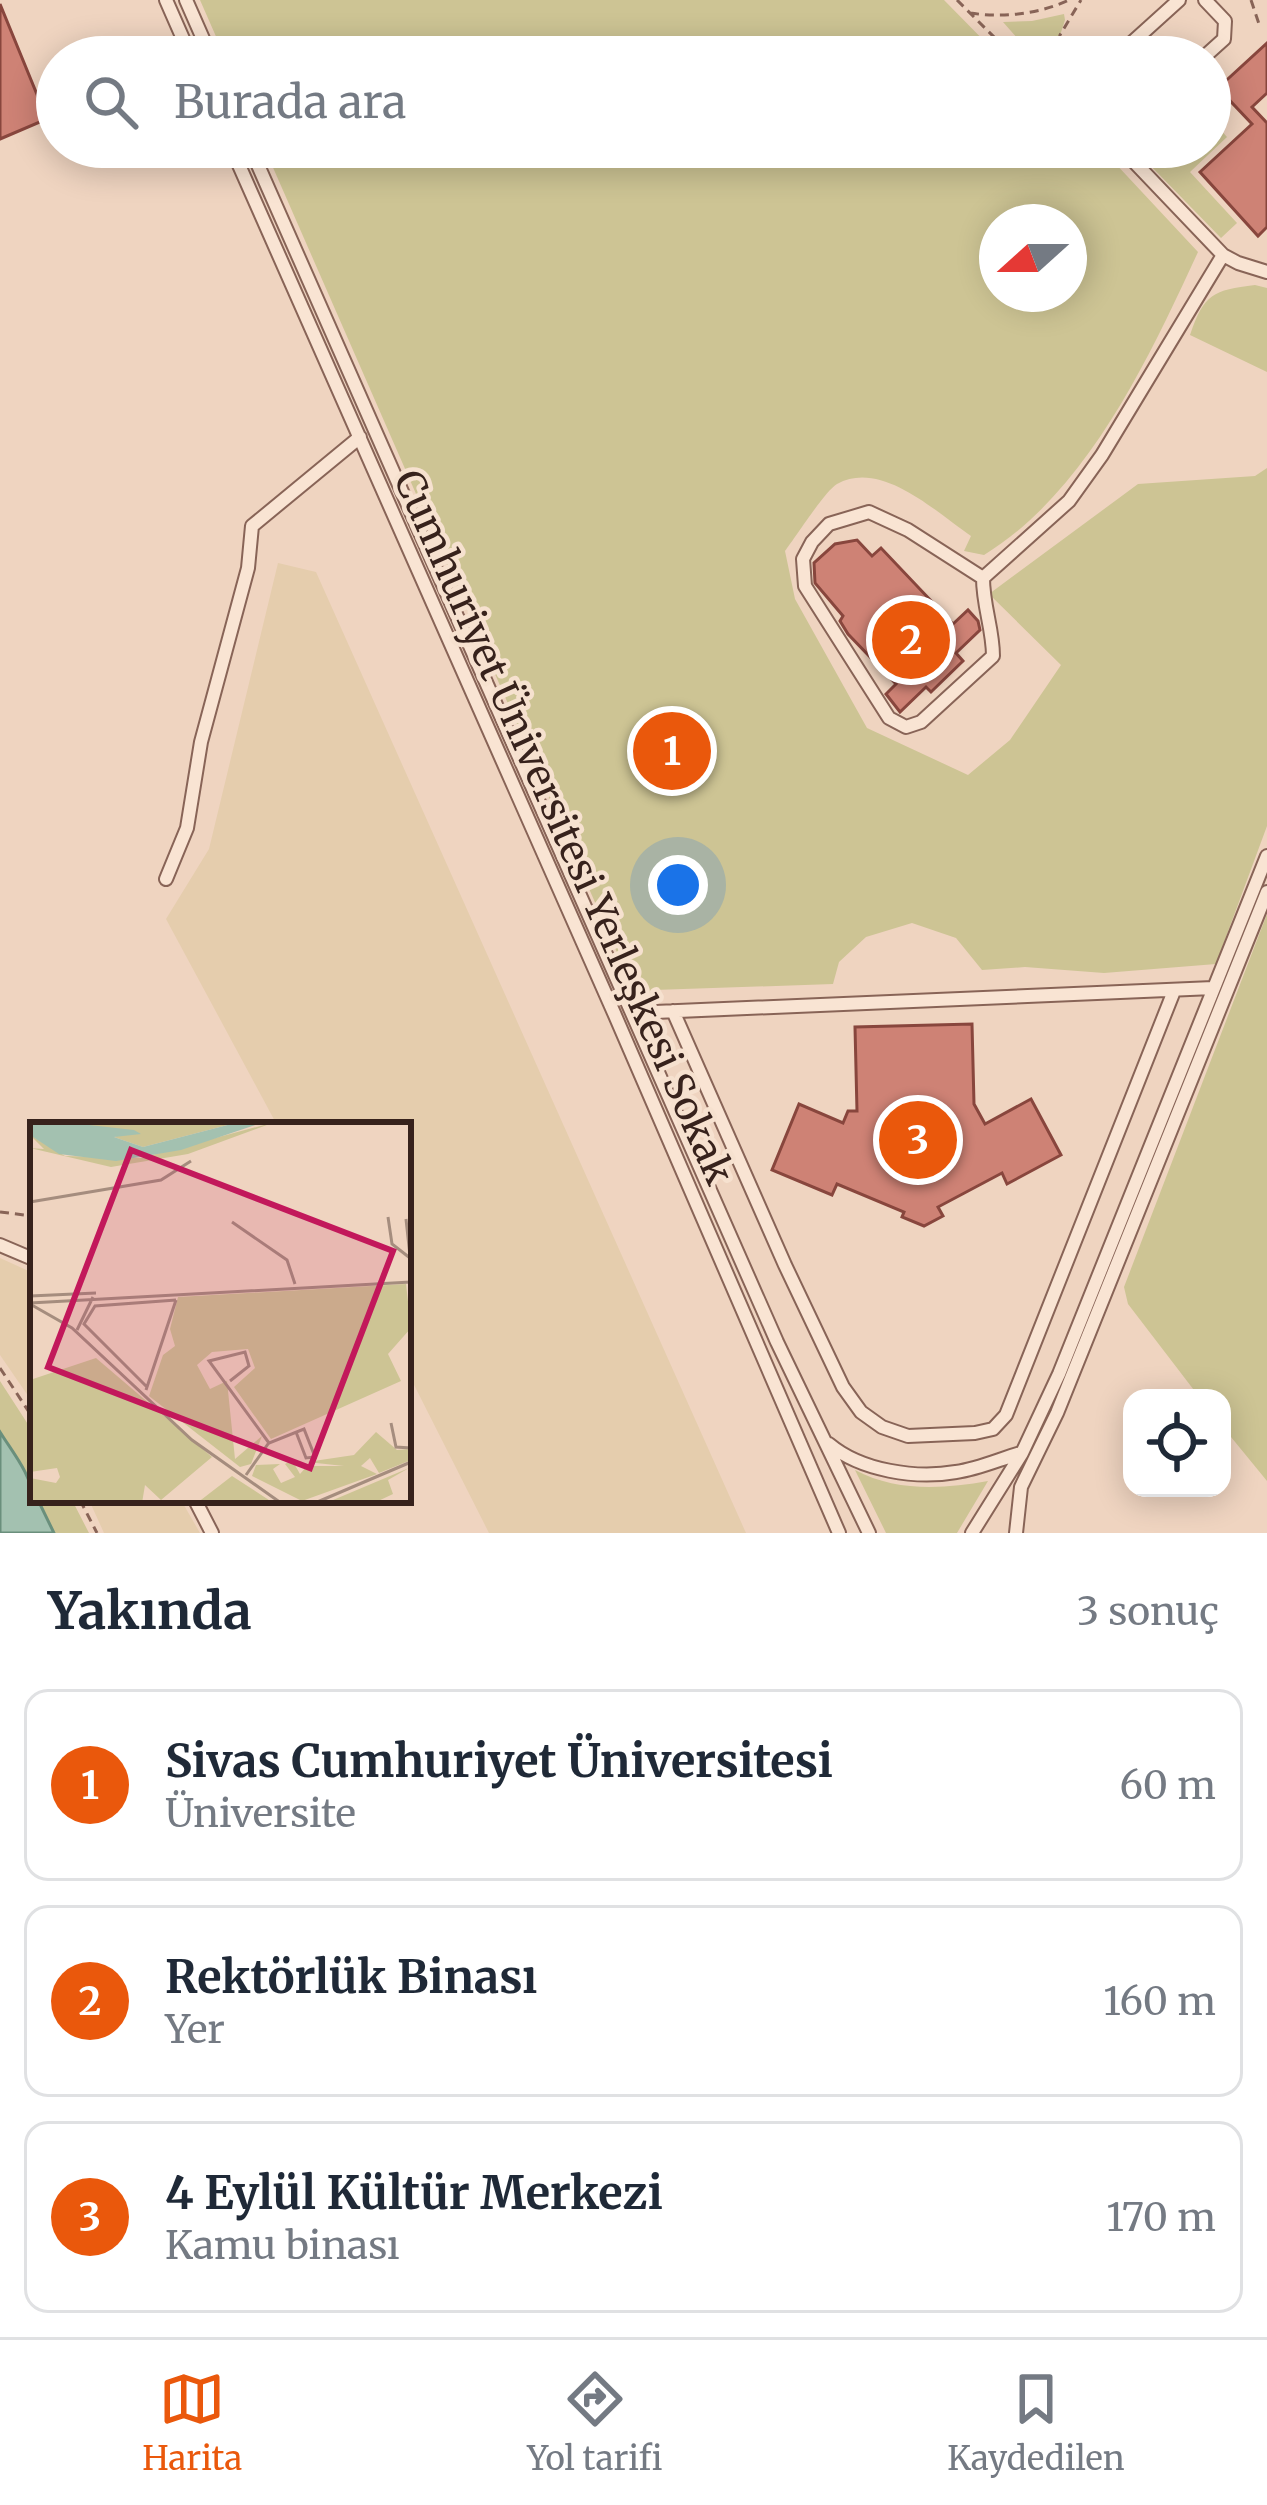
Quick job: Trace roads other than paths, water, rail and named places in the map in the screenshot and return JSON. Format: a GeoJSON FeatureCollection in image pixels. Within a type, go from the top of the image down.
{"type":"FeatureCollection","features":[{"type":"Feature","properties":{"kind":"street"},"geometry":{"type":"LineString","coordinates":[[166,0],[182,36]]}},
{"type":"Feature","properties":{"kind":"street"},"geometry":{"type":"LineString","coordinates":[[187,0],[202,36]]}},
{"type":"Feature","properties":{"kind":"street"},"geometry":{"type":"LineString","coordinates":[[1139,36],[1179,0]]}},
{"type":"Feature","properties":{"kind":"street"},"geometry":{"type":"LineString","coordinates":[[1204,0],[1225,21],[1224,36]]}},
{"type":"Feature","properties":{"kind":"street","name":"Cumhuriyet Üniversitesi Yerleşkesi Sokak"},"geometry":{"type":"LineString","coordinates":[[240,168],[839,1533]]}},
{"type":"Feature","properties":{"kind":"street","name":"Cumhuriyet Üniversitesi Yerleşkesi Sokak"},"geometry":{"type":"LineString","coordinates":[[259,168],[777,1342],[869,1533]]}},
{"type":"Feature","properties":{"kind":"street"},"geometry":{"type":"LineString","coordinates":[[1140,168],[1222,255],[1267,272]]}},
{"type":"Feature","properties":{"kind":"street"},"geometry":{"type":"LineString","coordinates":[[983,578],[908,530],[868,512],[829,524],[803,559],[805,586],[889,718],[906,727],[921,722],[993,656],[983,578],[1069,501],[1102,455],[1222,255]]}},
{"type":"Feature","properties":{"kind":"street"},"geometry":{"type":"LineString","coordinates":[[166,879],[187,828],[201,742],[248,568],[252,526],[360,437]]}},
{"type":"Feature","properties":{"kind":"street"},"geometry":{"type":"LineString","coordinates":[[972,1533],[1022,1453],[1059,1374],[1267,856]]}},
{"type":"Feature","properties":{"kind":"street"},"geometry":{"type":"LineString","coordinates":[[1016,1533],[1021,1487],[1058,1413],[1267,892]]}},
{"type":"Feature","properties":{"kind":"street","name":"Cumhuriyet Üniversitesi Yerleşkesi Sokak"},"geometry":{"type":"LineString","coordinates":[[632,1013],[1213,988]]}},
{"type":"Feature","properties":{"kind":"street","name":"Cumhuriyet Üniversitesi Yerleşkesi Sokak"},"geometry":{"type":"LineString","coordinates":[[673,1011],[843,1387],[861,1412],[882,1427],[908,1436],[975,1433],[993,1429],[1006,1415],[1174,991]]}},
{"type":"Feature","properties":{"kind":"street"},"geometry":{"type":"LineString","coordinates":[[0,1245],[30,1258]]}},
{"type":"Feature","properties":{"kind":"street"},"geometry":{"type":"LineString","coordinates":[[823,1438],[843,1455],[892,1472],[955,1472],[1022,1453]]}},
{"type":"Feature","properties":{"kind":"street"},"geometry":{"type":"LineString","coordinates":[[197,1503],[212,1533]]}},
{"type":"Feature","properties":{"kind":"place","name":"Rektörlük Binası"},"geometry":{"type":"Point","coordinates":[911,640]}},
{"type":"Feature","properties":{"kind":"place","name":"Sivas Cumhuriyet Üniversitesi"},"geometry":{"type":"Point","coordinates":[672,751]}},
{"type":"Feature","properties":{"kind":"place","name":"4 Eylül Kültür Merkezi"},"geometry":{"type":"Point","coordinates":[918,1140]}}]}
